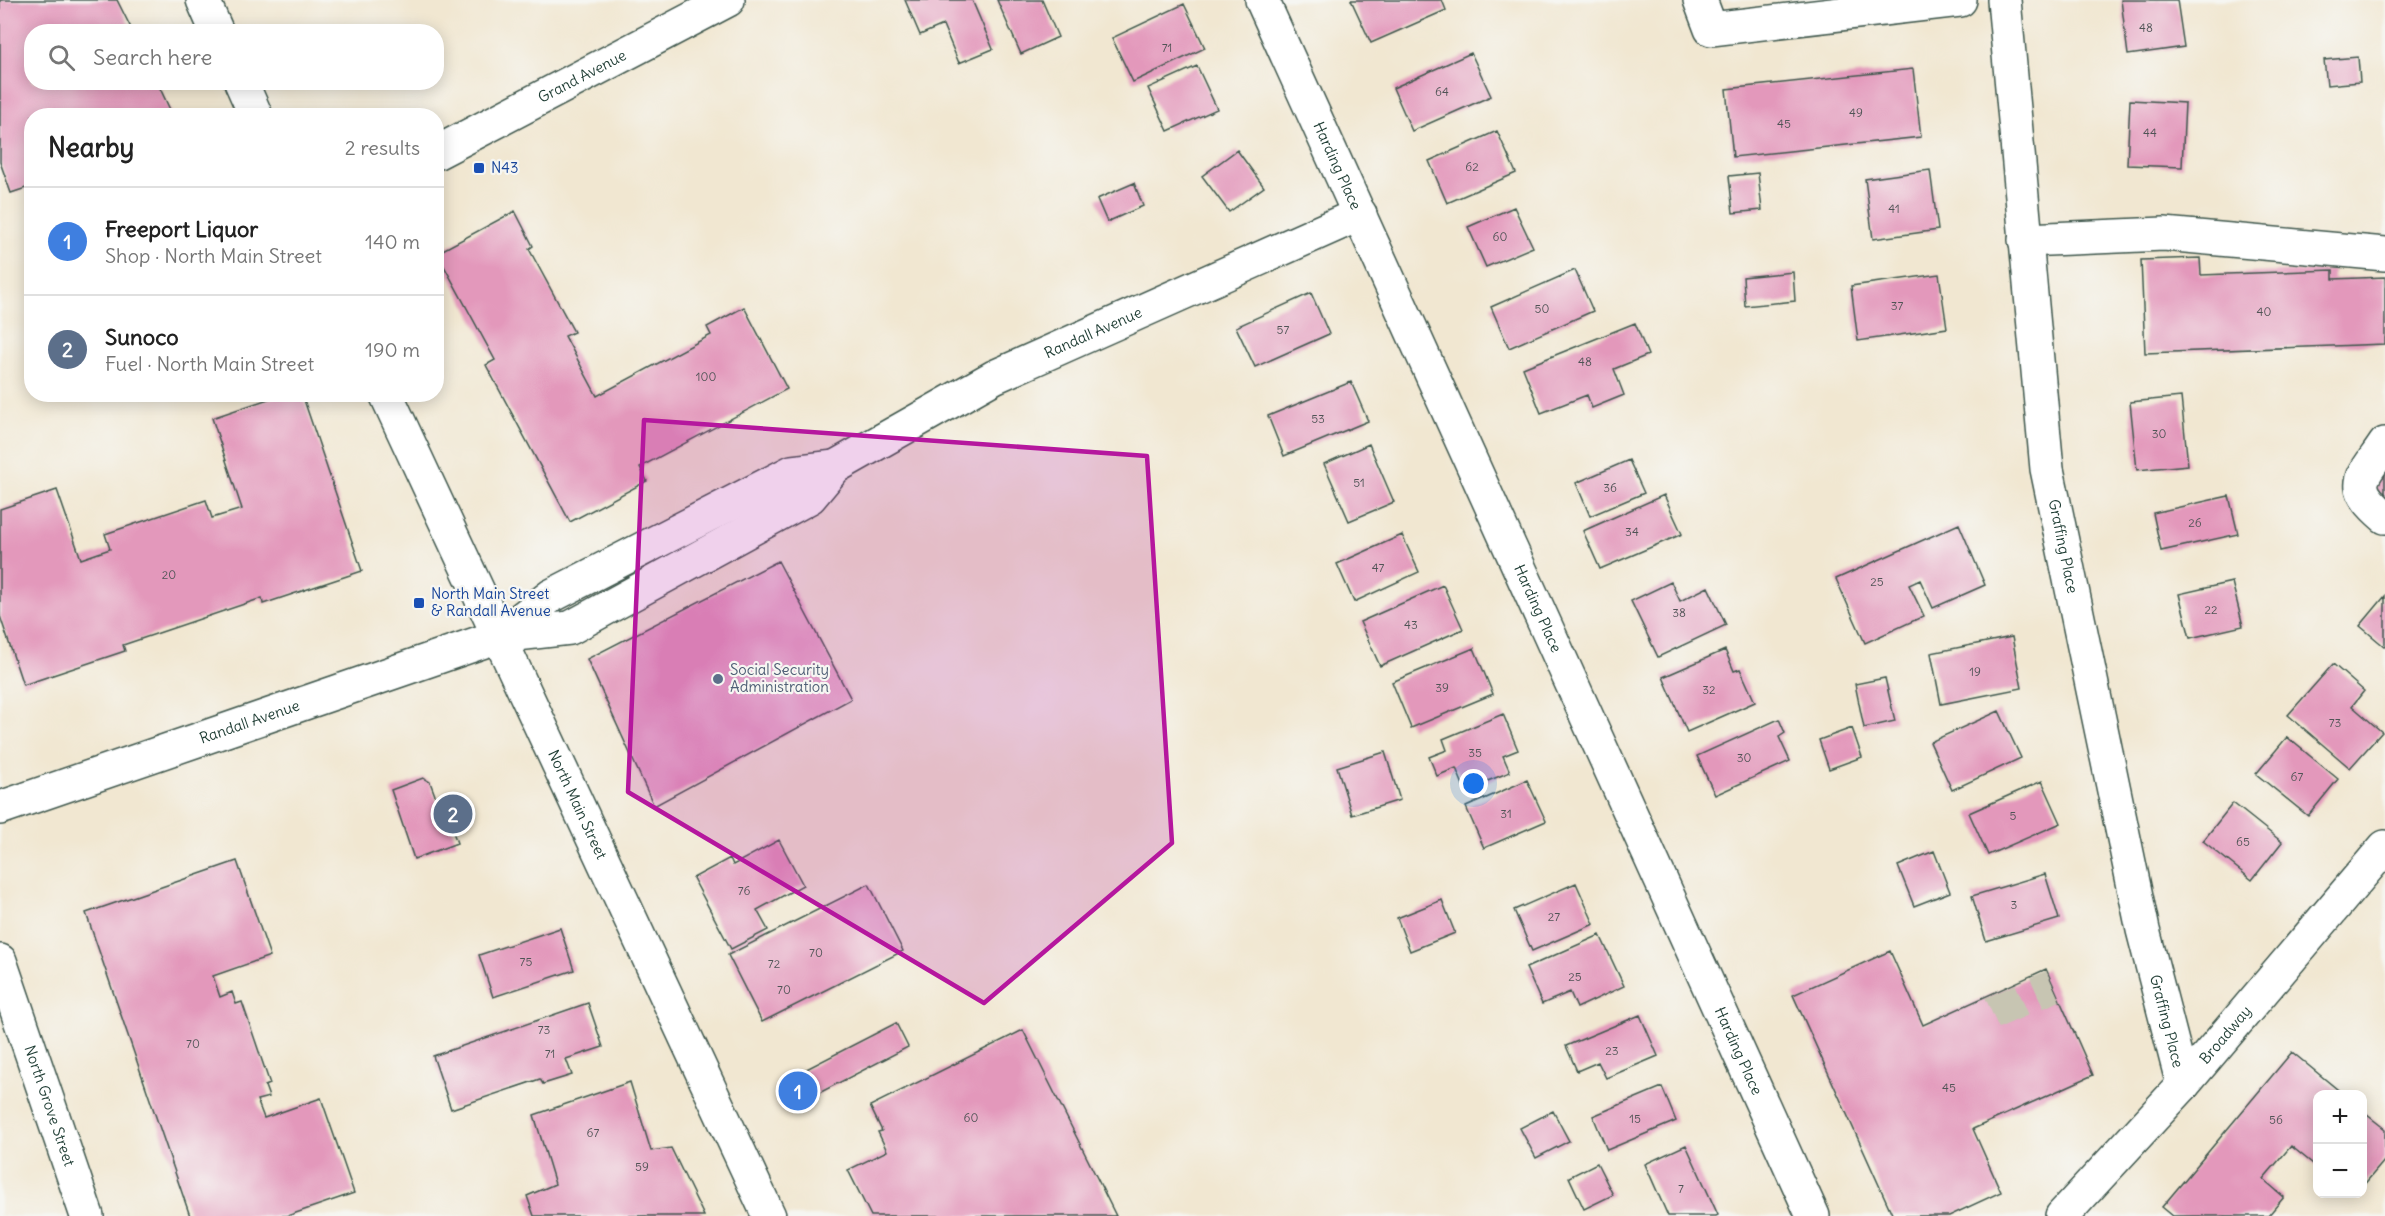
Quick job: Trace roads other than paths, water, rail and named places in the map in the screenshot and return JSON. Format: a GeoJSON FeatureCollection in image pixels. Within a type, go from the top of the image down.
{"type":"FeatureCollection","features":[{"type":"Feature","properties":{"kind":"street"},"geometry":{"type":"LineString","coordinates":[[203,0],[214,24]]}},
{"type":"Feature","properties":{"kind":"street","name":"Grand Avenue"},"geometry":{"type":"LineString","coordinates":[[444,149],[728,0]]}},
{"type":"Feature","properties":{"kind":"street","name":"Harding Place"},"geometry":{"type":"LineString","coordinates":[[1262,0],[1813,1216]]}},
{"type":"Feature","properties":{"kind":"street"},"geometry":{"type":"LineString","coordinates":[[1700,0],[1711,29],[1960,0]]}},
{"type":"Feature","properties":{"kind":"street","name":"Graffing Place"},"geometry":{"type":"LineString","coordinates":[[2004,0],[2047,469],[2143,930],[2183,1085]]}},
{"type":"Feature","properties":{"kind":"street"},"geometry":{"type":"LineString","coordinates":[[245,90],[252,108]]}},
{"type":"Feature","properties":{"kind":"street","name":"Randall Avenue"},"geometry":{"type":"LineString","coordinates":[[0,808],[499,636],[551,596],[792,472],[835,467],[994,377],[1360,214]]}},
{"type":"Feature","properties":{"kind":"street"},"geometry":{"type":"LineString","coordinates":[[2025,240],[2164,234],[2385,254]]}},
{"type":"Feature","properties":{"kind":"street","name":"North Main Street"},"geometry":{"type":"LineString","coordinates":[[390,402],[769,1216]]}},
{"type":"Feature","properties":{"kind":"street"},"geometry":{"type":"LineString","coordinates":[[2385,444],[2362,478],[2361,491],[2369,503],[2385,516]]}},
{"type":"Feature","properties":{"kind":"street","name":"Broadway"},"geometry":{"type":"LineString","coordinates":[[2061,1216],[2183,1085],[2385,847]]}},
{"type":"Feature","properties":{"kind":"street","name":"North Grove Street"},"geometry":{"type":"LineString","coordinates":[[0,961],[87,1216]]}},
{"type":"Feature","properties":{"kind":"tunnel"},"geometry":{"type":"LineString","coordinates":[[1992,1013],[2053,986]]}},
{"type":"Feature","properties":{"kind":"place","name":"N43"},"geometry":{"type":"Point","coordinates":[479,168]}},
{"type":"Feature","properties":{"kind":"place","name":"North Main Street & Randall Avenue"},"geometry":{"type":"Point","coordinates":[419,603]}},
{"type":"Feature","properties":{"kind":"place","name":"Social Security Administration"},"geometry":{"type":"Point","coordinates":[718,679]}},
{"type":"Feature","properties":{"kind":"place","name":"Sunoco"},"geometry":{"type":"Point","coordinates":[453,814]}},
{"type":"Feature","properties":{"kind":"place","name":"Freeport Liquor"},"geometry":{"type":"Point","coordinates":[798,1091]}}]}
